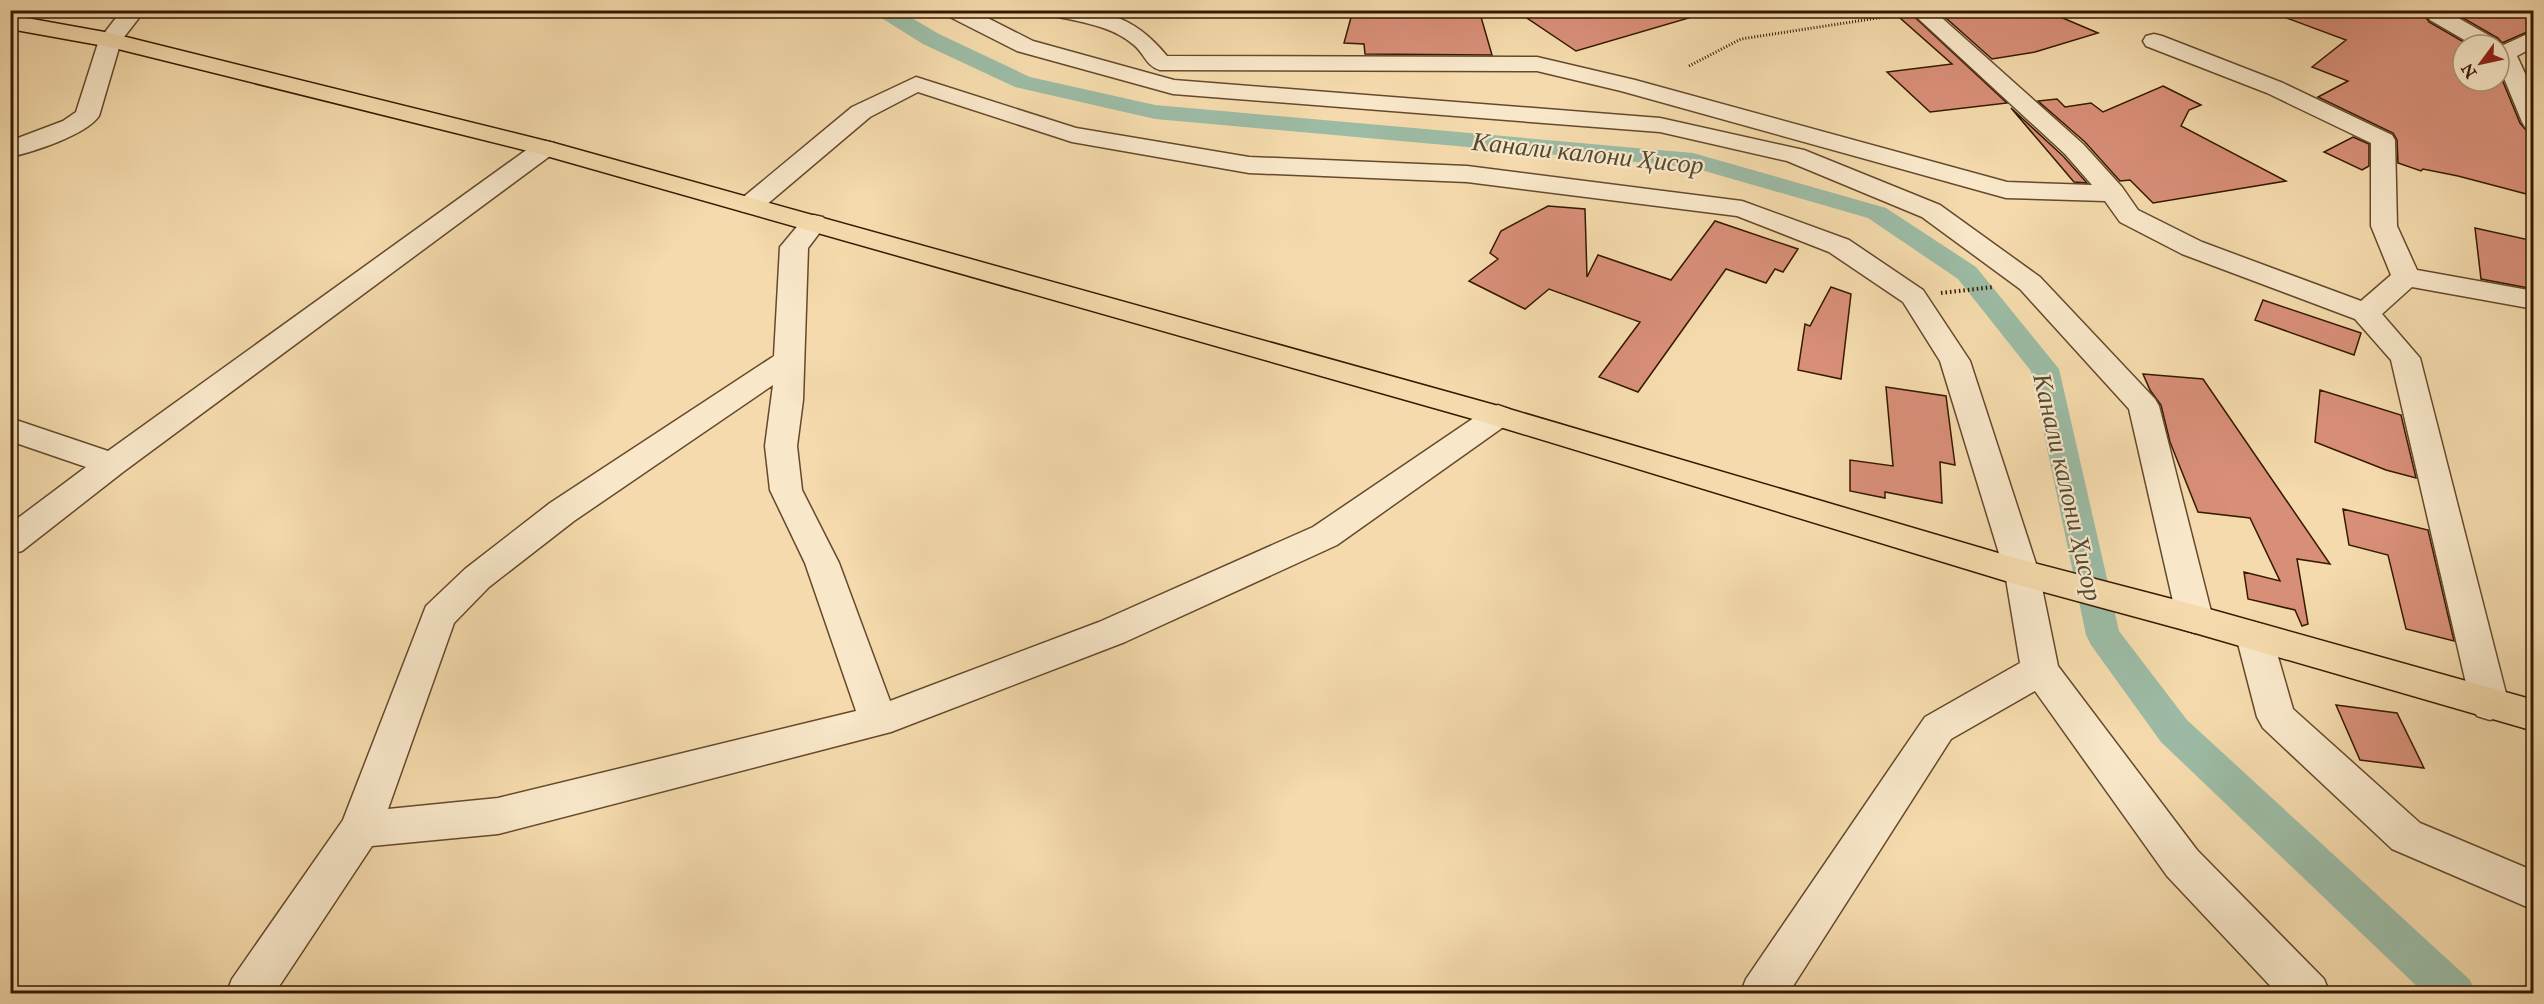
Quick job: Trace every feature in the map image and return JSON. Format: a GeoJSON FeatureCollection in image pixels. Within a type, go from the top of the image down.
{"type":"FeatureCollection","features":[{"type":"Feature","properties":{"kind":"main road"},"geometry":{"type":"LineString","coordinates":[[10,22],[110,40],[546,147],[1498,416],[2022,573],[2195,619],[2534,716]]}},
{"type":"Feature","properties":{"kind":"street"},"geometry":{"type":"LineString","coordinates":[[10,150],[72,126],[87,116],[110,40],[134,10]]}},
{"type":"Feature","properties":{"kind":"street"},"geometry":{"type":"LineString","coordinates":[[954,10],[1025,46],[1173,87],[1550,90],[1627,85],[2006,190],[2113,193]]}},
{"type":"Feature","properties":{"kind":"street"},"geometry":{"type":"LineString","coordinates":[[1058,10],[1111,21],[1142,40],[1160,63],[1550,90],[1660,125],[1795,155],[1931,211],[2030,284],[2144,406],[2195,619]]}},
{"type":"Feature","properties":{"kind":"street"},"geometry":{"type":"LineString","coordinates":[[2446,10],[2438,15],[2469,33]]}},
{"type":"Feature","properties":{"kind":"street"},"geometry":{"type":"LineString","coordinates":[[1909,13],[2074,149],[2113,193],[2129,216],[2192,248],[2365,313],[2405,358],[2490,705]]}},
{"type":"Feature","properties":{"kind":"street"},"geometry":{"type":"LineString","coordinates":[[2511,46],[2534,38]]}},
{"type":"Feature","properties":{"kind":"street"},"geometry":{"type":"LineString","coordinates":[[2154,41],[2274,88],[2383,140],[2384,226],[2406,277]]}},
{"type":"Feature","properties":{"kind":"street"},"geometry":{"type":"LineString","coordinates":[[2511,76],[2534,122]]}},
{"type":"Feature","properties":{"kind":"street"},"geometry":{"type":"LineString","coordinates":[[750,205],[861,112],[916,84],[1072,135],[1249,165],[1467,174],[1742,209],[1839,246],[1913,296],[1955,361],[2022,573],[2040,670],[2182,863],[2308,993]]}},
{"type":"Feature","properties":{"kind":"street"},"geometry":{"type":"LineString","coordinates":[[10,542],[112,464],[546,147]]}},
{"type":"Feature","properties":{"kind":"street"},"geometry":{"type":"LineString","coordinates":[[814,223],[794,247],[788,400],[781,446],[786,490],[822,563],[878,721]]}},
{"type":"Feature","properties":{"kind":"street"},"geometry":{"type":"LineString","coordinates":[[2365,313],[2406,277]]}},
{"type":"Feature","properties":{"kind":"street"},"geometry":{"type":"LineString","coordinates":[[2406,277],[2534,300]]}},
{"type":"Feature","properties":{"kind":"street"},"geometry":{"type":"LineString","coordinates":[[248,993],[360,829],[439,616],[477,578],[562,512],[789,360]]}},
{"type":"Feature","properties":{"kind":"street"},"geometry":{"type":"LineString","coordinates":[[360,829],[498,816],[878,721],[1112,632],[1325,536],[1498,416]]}},
{"type":"Feature","properties":{"kind":"street"},"geometry":{"type":"LineString","coordinates":[[10,429],[112,464]]}},
{"type":"Feature","properties":{"kind":"street"},"geometry":{"type":"LineString","coordinates":[[2254,636],[2276,717],[2406,836],[2534,891]]}},
{"type":"Feature","properties":{"kind":"street"},"geometry":{"type":"LineString","coordinates":[[1762,993],[1938,728],[2040,670]]}},
{"type":"Feature","properties":{"kind":"path"},"geometry":{"type":"LineString","coordinates":[[1689,66],[1741,39],[1909,13]]}},
{"type":"Feature","properties":{"kind":"path"},"geometry":{"type":"LineString","coordinates":[[1913,296],[2030,284]]}},
{"type":"Feature","properties":{"kind":"building"},"geometry":{"type":"Polygon","coordinates":[[[1353,10],[1411,10],[1412,13],[1479,10],[1492,55],[1365,54],[1364,44],[1344,43],[1353,10]]]}},
{"type":"Feature","properties":{"kind":"building"},"geometry":{"type":"Polygon","coordinates":[[[1515,10],[1691,10],[1692,17],[1576,51],[1515,10]]]}},
{"type":"Feature","properties":{"kind":"building"},"geometry":{"type":"Polygon","coordinates":[[[1891,10],[1907,10],[2007,103],[1930,112],[1887,72],[1952,64],[1891,10]]]}},
{"type":"Feature","properties":{"kind":"building"},"geometry":{"type":"Polygon","coordinates":[[[1937,10],[2044,10],[2098,33],[2035,52],[1992,59],[1937,10]]]}},
{"type":"Feature","properties":{"kind":"building"},"geometry":{"type":"Polygon","coordinates":[[[2273,10],[2427,10],[2425,16],[2429,22],[2451,35],[2451,93],[2508,93],[2520,123],[2525,129],[2534,131],[2534,196],[2458,176],[2423,169],[2421,171],[2398,163],[2397,140],[2393,133],[2318,97],[2348,81],[2312,67],[2346,40],[2273,13],[2273,10]]]}},
{"type":"Feature","properties":{"kind":"building"},"geometry":{"type":"Polygon","coordinates":[[[2459,10],[2534,10],[2534,29],[2511,39],[2511,33],[2489,33],[2456,14],[2459,10]]]}},
{"type":"Feature","properties":{"kind":"building"},"geometry":{"type":"Polygon","coordinates":[[[2163,86],[2201,105],[2189,110],[2181,126],[2286,181],[2153,203],[2130,180],[2120,181],[2085,142],[2038,101],[2057,99],[2065,107],[2091,103],[2103,112],[2163,86]]]}},
{"type":"Feature","properties":{"kind":"building"},"geometry":{"type":"Polygon","coordinates":[[[2011,108],[2063,156],[2087,183],[2074,182],[2011,108]]]}},
{"type":"Feature","properties":{"kind":"building"},"geometry":{"type":"Polygon","coordinates":[[[2353,137],[2369,144],[2369,166],[2362,170],[2324,152],[2353,137]]]}},
{"type":"Feature","properties":{"kind":"building"},"geometry":{"type":"Polygon","coordinates":[[[1548,206],[1585,209],[1587,277],[1598,255],[1671,280],[1715,221],[1798,249],[1783,272],[1775,269],[1766,283],[1726,269],[1638,392],[1599,377],[1640,322],[1549,289],[1525,309],[1469,281],[1498,259],[1490,253],[1501,231],[1548,206]]]}},
{"type":"Feature","properties":{"kind":"building"},"geometry":{"type":"Polygon","coordinates":[[[2475,228],[2534,241],[2534,289],[2481,279],[2475,228]]]}},
{"type":"Feature","properties":{"kind":"building"},"geometry":{"type":"Polygon","coordinates":[[[1831,287],[1851,294],[1841,379],[1798,370],[1805,324],[1810,326],[1831,287]]]}},
{"type":"Feature","properties":{"kind":"building"},"geometry":{"type":"Polygon","coordinates":[[[2263,300],[2361,333],[2354,355],[2255,320],[2263,300]]]}},
{"type":"Feature","properties":{"kind":"building"},"geometry":{"type":"Polygon","coordinates":[[[2143,374],[2203,379],[2330,564],[2297,559],[2308,624],[2302,626],[2295,610],[2248,599],[2244,572],[2280,581],[2250,518],[2198,512],[2170,442],[2161,405],[2150,390],[2143,374]]]}},
{"type":"Feature","properties":{"kind":"building"},"geometry":{"type":"Polygon","coordinates":[[[1886,387],[1946,396],[1955,465],[1940,462],[1942,503],[1885,492],[1885,498],[1850,491],[1850,460],[1893,466],[1886,387]]]}},
{"type":"Feature","properties":{"kind":"building"},"geometry":{"type":"Polygon","coordinates":[[[2320,390],[2401,415],[2416,478],[2386,470],[2315,442],[2320,390]]]}},
{"type":"Feature","properties":{"kind":"building"},"geometry":{"type":"Polygon","coordinates":[[[2343,509],[2428,530],[2454,641],[2406,629],[2388,555],[2349,545],[2343,509]]]}},
{"type":"Feature","properties":{"kind":"building"},"geometry":{"type":"Polygon","coordinates":[[[2336,705],[2397,713],[2424,768],[2360,760],[2336,705]]]}},
{"type":"Feature","properties":{"kind":"waterway","name":"Канали калони Ҳисор"},"geometry":{"type":"LineString","coordinates":[[882,10],[931,39],[1023,82],[1155,112],[1693,160],[1877,213],[1967,273],[2045,369],[2103,635],[2174,731],[2455,994]]}}]}
